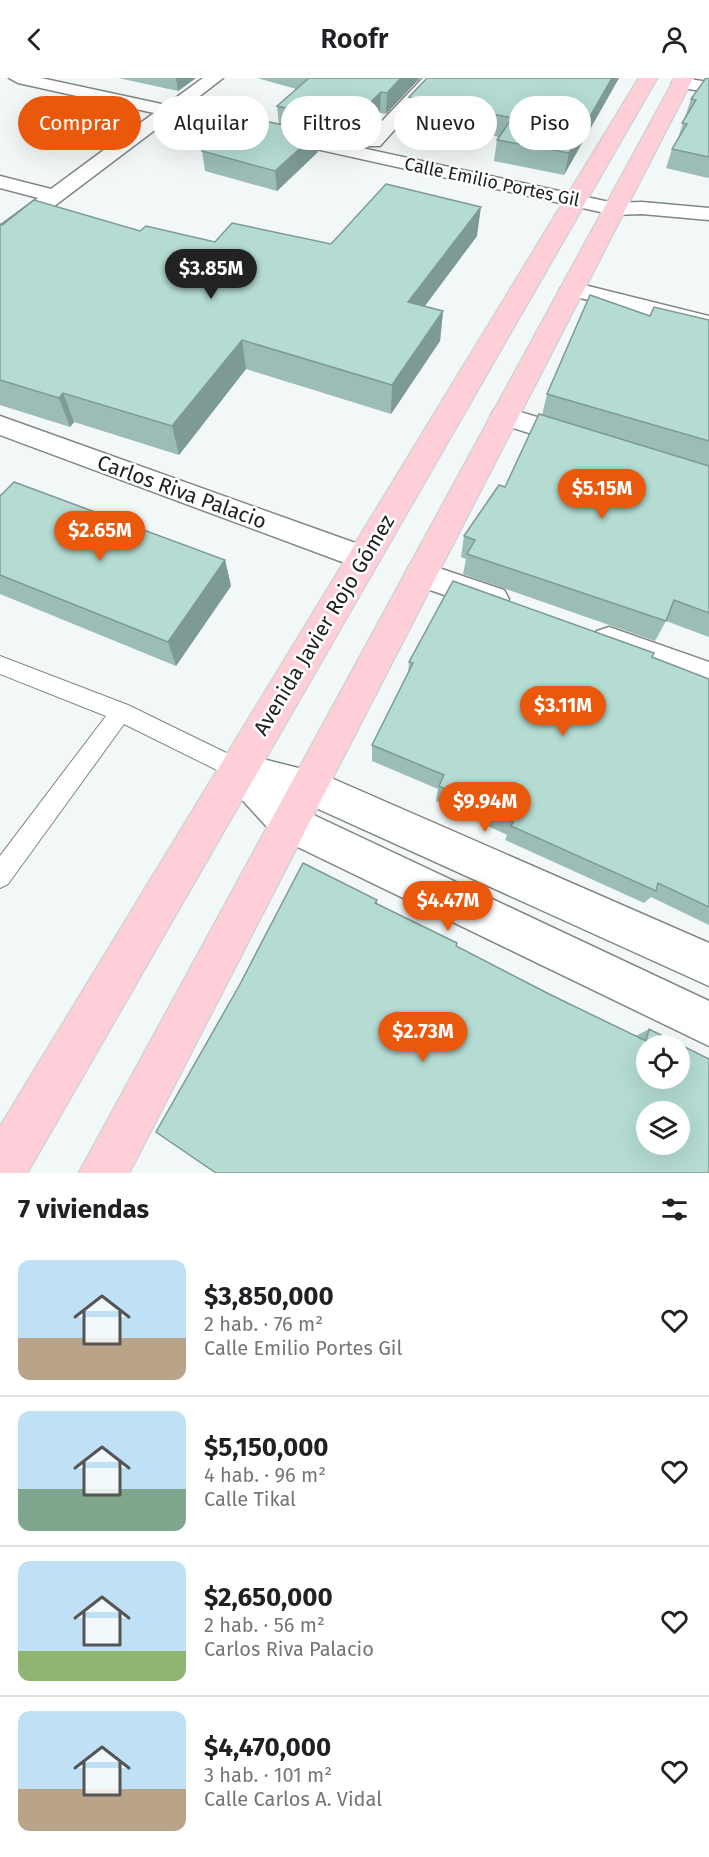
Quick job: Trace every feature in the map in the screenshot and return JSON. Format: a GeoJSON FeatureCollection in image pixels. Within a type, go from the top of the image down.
{"type":"FeatureCollection","features":[{"type":"Feature","properties":{"kind":"main road","name":"Avenida Javier Rojo Gómez"},"geometry":{"type":"LineString","coordinates":[[0,1173],[648,78]]}},
{"type":"Feature","properties":{"kind":"main road"},"geometry":{"type":"LineString","coordinates":[[109,1171],[289,823],[504,416],[572,289],[626,204],[691,83]]}},
{"type":"Feature","properties":{"kind":"street","name":"Calle Emilio Portes Gil"},"geometry":{"type":"LineString","coordinates":[[18,78],[153,102]]}},
{"type":"Feature","properties":{"kind":"street","name":"Calle Emilio Portes Gil"},"geometry":{"type":"LineString","coordinates":[[76,78],[153,100]]}},
{"type":"Feature","properties":{"kind":"street"},"geometry":{"type":"LineString","coordinates":[[189,96],[213,78]]}},
{"type":"Feature","properties":{"kind":"street"},"geometry":{"type":"LineString","coordinates":[[382,132],[432,78]]}},
{"type":"Feature","properties":{"kind":"street"},"geometry":{"type":"LineString","coordinates":[[0,236],[153,123]]}},
{"type":"Feature","properties":{"kind":"street","name":"Calle Emilio Portes Gil"},"geometry":{"type":"LineString","coordinates":[[269,126],[626,204],[709,214]]}},
{"type":"Feature","properties":{"kind":"street","name":"Calle Emilio Portes Gil"},"geometry":{"type":"LineString","coordinates":[[382,144],[579,194]]}},
{"type":"Feature","properties":{"kind":"street"},"geometry":{"type":"LineString","coordinates":[[0,182],[54,196]]}},
{"type":"Feature","properties":{"kind":"street"},"geometry":{"type":"LineString","coordinates":[[572,289],[709,323]]}},
{"type":"Feature","properties":{"kind":"street"},"geometry":{"type":"LineString","coordinates":[[504,416],[607,448]]}},
{"type":"Feature","properties":{"kind":"street","name":"Carlos Riva Palacio"},"geometry":{"type":"LineString","coordinates":[[0,425],[364,558]]}},
{"type":"Feature","properties":{"kind":"street"},"geometry":{"type":"LineString","coordinates":[[421,574],[521,609]]}},
{"type":"Feature","properties":{"kind":"street"},"geometry":{"type":"LineString","coordinates":[[576,629],[709,676]]}},
{"type":"Feature","properties":{"kind":"street"},"geometry":{"type":"LineString","coordinates":[[239,770],[309,786],[709,965]]}},
{"type":"Feature","properties":{"kind":"street"},"geometry":{"type":"LineString","coordinates":[[239,770],[289,823],[709,1024]]}},
{"type":"Feature","properties":{"kind":"lane"},"geometry":{"type":"LineString","coordinates":[[0,665],[121,712],[239,770]]}},
{"type":"Feature","properties":{"kind":"lane"},"geometry":{"type":"LineString","coordinates":[[0,876],[121,712]]}},
{"type":"Feature","properties":{"kind":"building"},"geometry":{"type":"Polygon","coordinates":[[[309,78],[401,78],[387,93],[381,92],[377,96],[288,96],[309,78]]]}},
{"type":"Feature","properties":{"kind":"building"},"geometry":{"type":"Polygon","coordinates":[[[427,78],[612,78],[591,115],[591,96],[509,96],[509,117],[497,115],[497,96],[410,96],[427,78]]]}},
{"type":"Feature","properties":{"kind":"building"},"geometry":{"type":"Polygon","coordinates":[[[706,78],[709,78],[709,157],[672,149],[687,124],[682,123],[696,100],[691,99],[706,78]]]}},
{"type":"Feature","properties":{"kind":"building"},"geometry":{"type":"Polygon","coordinates":[[[269,122],[281,124],[281,150],[298,150],[275,171],[202,151],[269,150],[269,122]]]}},
{"type":"Feature","properties":{"kind":"building"},"geometry":{"type":"Polygon","coordinates":[[[509,122],[509,142],[497,140],[509,122]]]}},
{"type":"Feature","properties":{"kind":"building"},"geometry":{"type":"Polygon","coordinates":[[[552,150],[571,150],[569,153],[552,150]]]}},
{"type":"Feature","properties":{"kind":"building"},"geometry":{"type":"Polygon","coordinates":[[[386,184],[481,207],[408,302],[443,311],[392,385],[242,340],[172,426],[63,393],[59,398],[0,380],[0,224],[2,225],[34,200],[140,231],[146,226],[215,242],[232,223],[331,244],[386,184]]]}},
{"type":"Feature","properties":{"kind":"building"},"geometry":{"type":"Polygon","coordinates":[[[590,295],[650,316],[654,307],[709,320],[709,441],[547,394],[590,295]]]}},
{"type":"Feature","properties":{"kind":"building"},"geometry":{"type":"Polygon","coordinates":[[[539,414],[709,466],[709,613],[674,600],[666,621],[467,554],[475,540],[464,536],[499,485],[505,487],[539,414]]]}},
{"type":"Feature","properties":{"kind":"building"},"geometry":{"type":"Polygon","coordinates":[[[14,482],[225,560],[168,642],[0,575],[0,496],[14,482]]]}},
{"type":"Feature","properties":{"kind":"building"},"geometry":{"type":"Polygon","coordinates":[[[453,581],[654,653],[652,657],[709,679],[709,907],[658,883],[656,891],[511,826],[513,822],[439,786],[444,775],[372,745],[413,663],[409,662],[453,581]]]}},
{"type":"Feature","properties":{"kind":"building"},"geometry":{"type":"Polygon","coordinates":[[[303,863],[377,900],[375,903],[457,943],[456,946],[636,1036],[636,1089],[690,1089],[690,1050],[709,1059],[709,1173],[216,1173],[156,1132],[239,986],[303,863]]]}},
{"type":"Feature","properties":{"kind":"building"},"geometry":{"type":"Polygon","coordinates":[[[649,1029],[661,1035],[648,1035],[649,1029]]]}}]}
